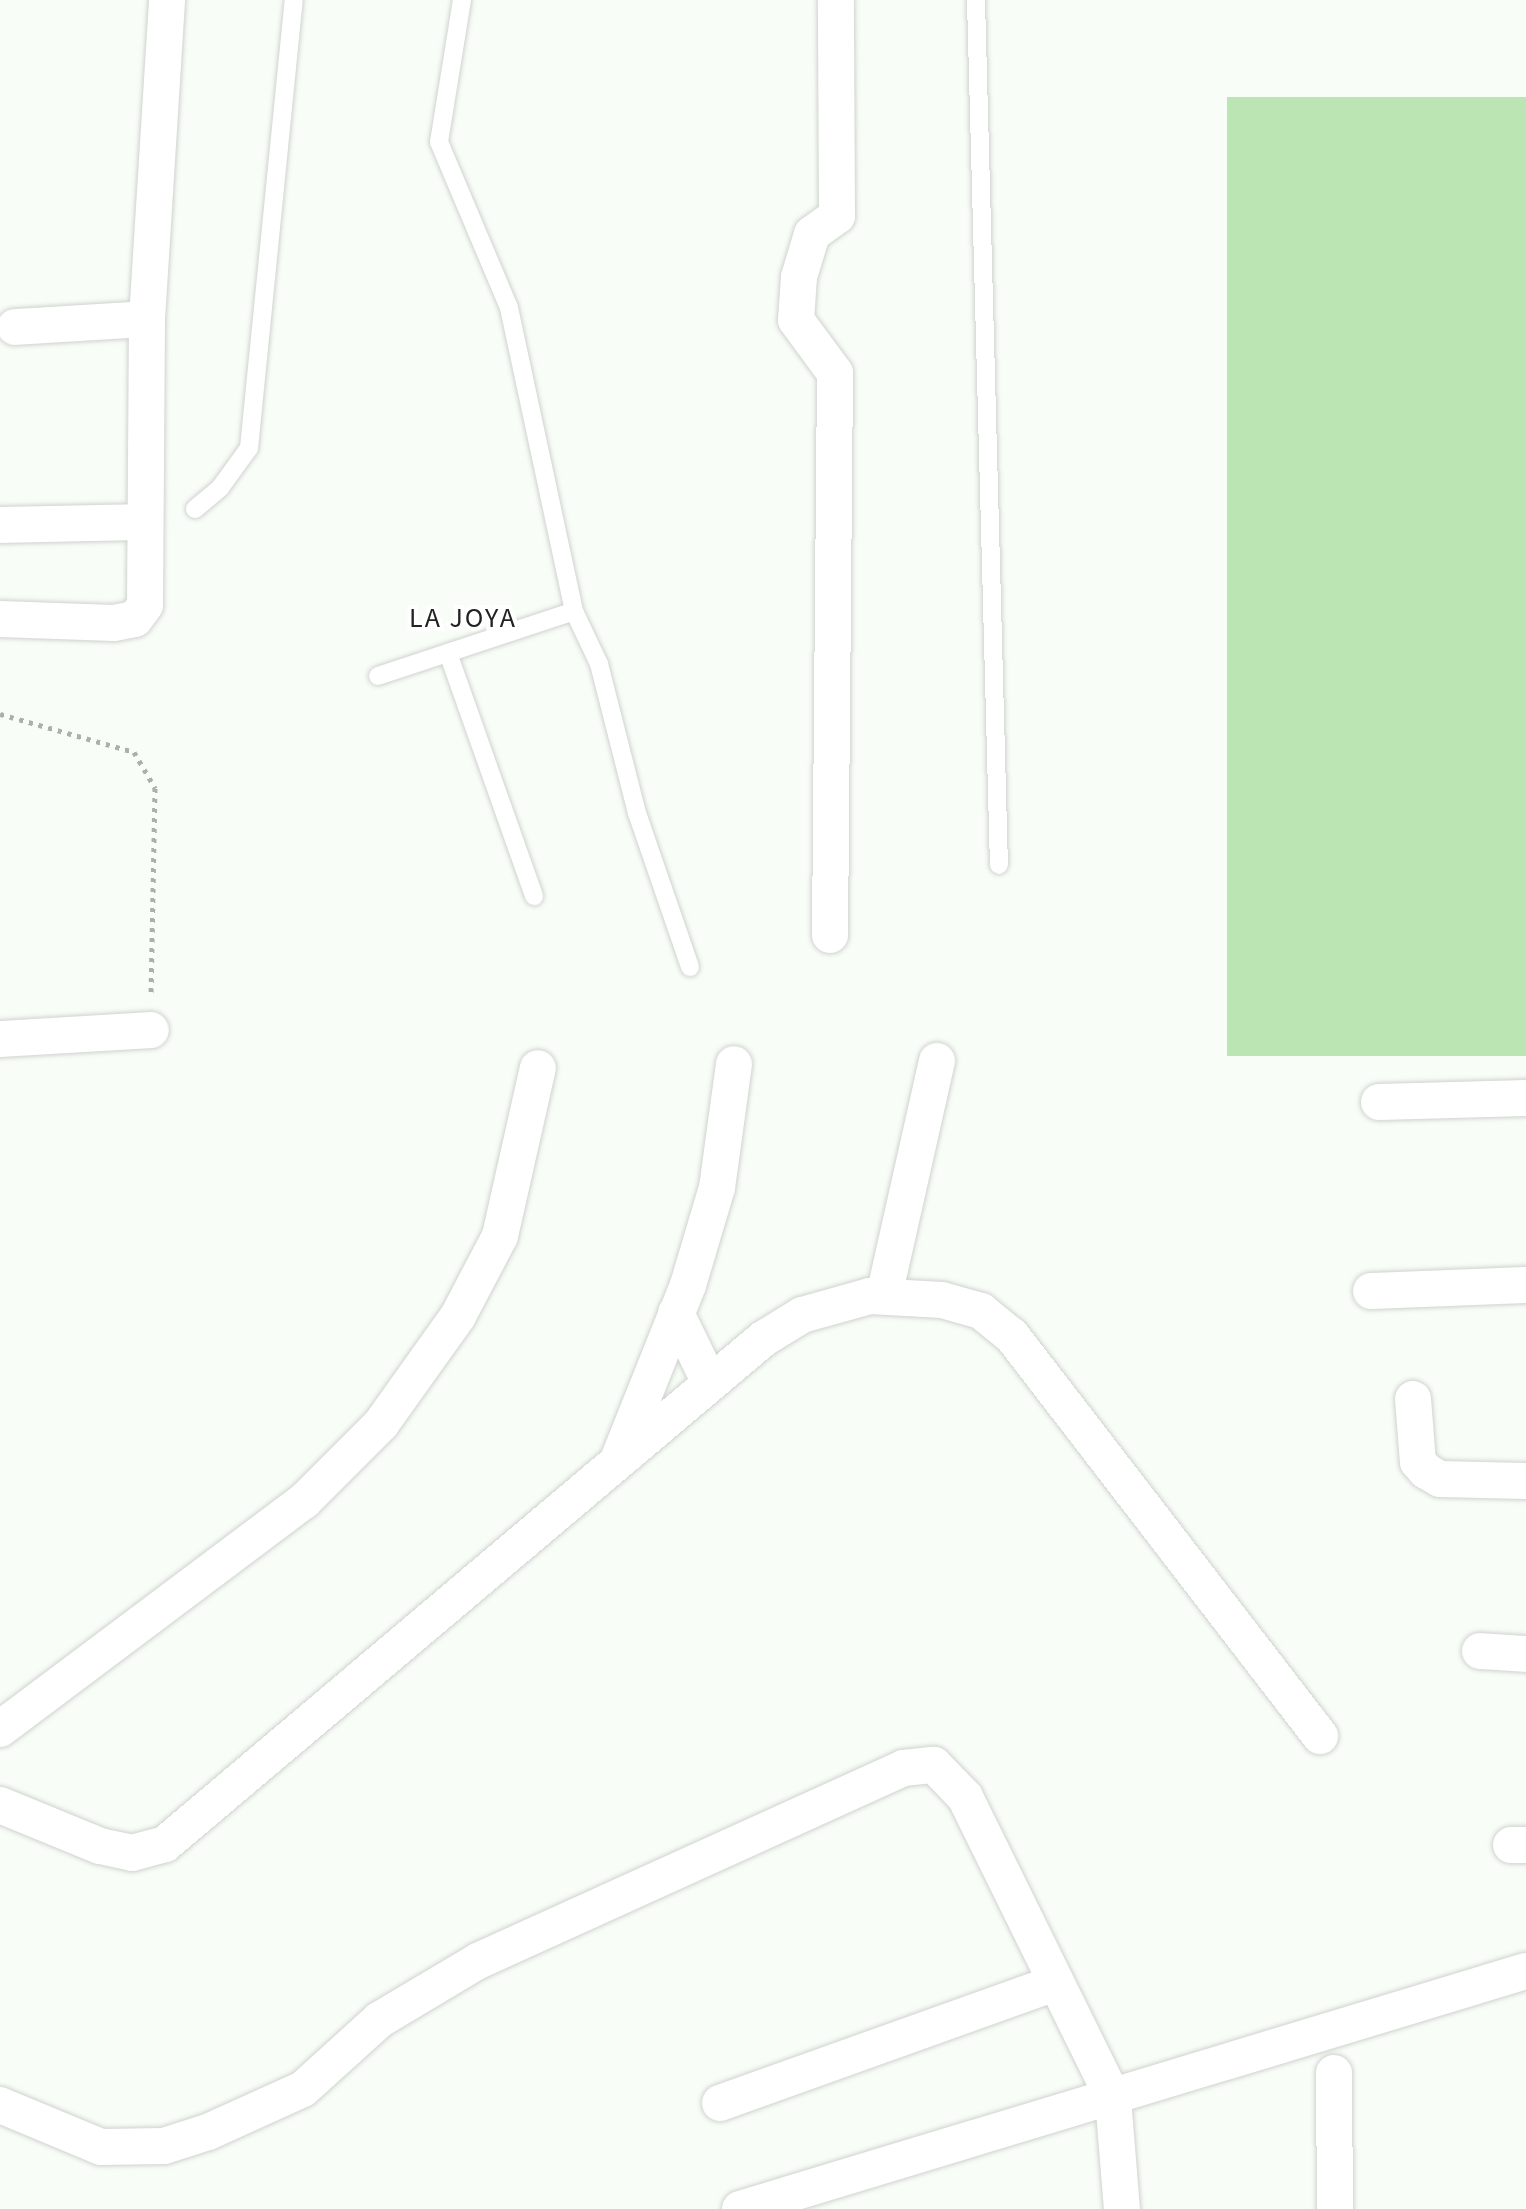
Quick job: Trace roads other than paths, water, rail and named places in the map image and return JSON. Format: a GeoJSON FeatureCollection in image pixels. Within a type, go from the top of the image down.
{"type":"FeatureCollection","features":[{"type":"Feature","properties":{"kind":"street"},"geometry":{"type":"LineString","coordinates":[[0,619],[135,619],[145,605],[143,522],[147,319],[167,0]]}},
{"type":"Feature","properties":{"kind":"street"},"geometry":{"type":"LineString","coordinates":[[830,935],[835,373],[796,320],[799,277],[812,234],[837,216],[836,0]]}},
{"type":"Feature","properties":{"kind":"street"},"geometry":{"type":"LineString","coordinates":[[15,327],[147,319]]}},
{"type":"Feature","properties":{"kind":"street"},"geometry":{"type":"LineString","coordinates":[[0,525],[143,522]]}},
{"type":"Feature","properties":{"kind":"street"},"geometry":{"type":"LineString","coordinates":[[0,1039],[151,1030]]}},
{"type":"Feature","properties":{"kind":"street"},"geometry":{"type":"LineString","coordinates":[[884,1296],[937,1061]]}},
{"type":"Feature","properties":{"kind":"street"},"geometry":{"type":"LineString","coordinates":[[617,1464],[676,1313],[717,1188],[734,1064]]}},
{"type":"Feature","properties":{"kind":"street"},"geometry":{"type":"LineString","coordinates":[[0,1729],[304,1501],[381,1424],[458,1316],[500,1236],[538,1068]]}},
{"type":"Feature","properties":{"kind":"street"},"geometry":{"type":"LineString","coordinates":[[1379,1102],[1526,1098]]}},
{"type":"Feature","properties":{"kind":"street"},"geometry":{"type":"LineString","coordinates":[[1371,1291],[1526,1285]]}},
{"type":"Feature","properties":{"kind":"street"},"geometry":{"type":"LineString","coordinates":[[0,1805],[100,1846],[132,1853],[165,1844],[710,1383],[802,1315],[833,1302],[884,1296],[942,1300],[981,1311],[1012,1336],[1320,1736]]}},
{"type":"Feature","properties":{"kind":"street"},"geometry":{"type":"LineString","coordinates":[[676,1313],[710,1383]]}},
{"type":"Feature","properties":{"kind":"street"},"geometry":{"type":"LineString","coordinates":[[1413,1399],[1418,1462],[1426,1471],[1440,1479],[1526,1481]]}},
{"type":"Feature","properties":{"kind":"street"},"geometry":{"type":"LineString","coordinates":[[1480,1651],[1526,1654]]}},
{"type":"Feature","properties":{"kind":"street"},"geometry":{"type":"LineString","coordinates":[[0,2105],[101,2147],[164,2146],[208,2132],[303,2089],[379,2020],[478,1961],[903,1768],[934,1765],[965,1797],[1053,1984],[1113,2098],[1122,2209]]}},
{"type":"Feature","properties":{"kind":"street"},"geometry":{"type":"LineString","coordinates":[[740,2209],[1526,1971]]}},
{"type":"Feature","properties":{"kind":"street"},"geometry":{"type":"LineString","coordinates":[[720,2103],[1053,1984]]}},
{"type":"Feature","properties":{"kind":"street"},"geometry":{"type":"LineString","coordinates":[[1334,2073],[1335,2209]]}},
{"type":"Feature","properties":{"kind":"lane"},"geometry":{"type":"LineString","coordinates":[[195,509],[220,488],[249,448],[294,0]]}},
{"type":"Feature","properties":{"kind":"lane"},"geometry":{"type":"LineString","coordinates":[[462,0],[439,142],[509,308],[574,611],[599,664],[637,813],[690,967]]}},
{"type":"Feature","properties":{"kind":"lane"},"geometry":{"type":"LineString","coordinates":[[976,0],[999,865]]}},
{"type":"Feature","properties":{"kind":"lane"},"geometry":{"type":"LineString","coordinates":[[378,676],[574,611]]}},
{"type":"Feature","properties":{"kind":"lane"},"geometry":{"type":"LineString","coordinates":[[448,653],[534,896]]}},
{"type":"Feature","properties":{"kind":"district","name":"LA JOYA"},"geometry":{"type":"Point","coordinates":[463,618]}}]}
